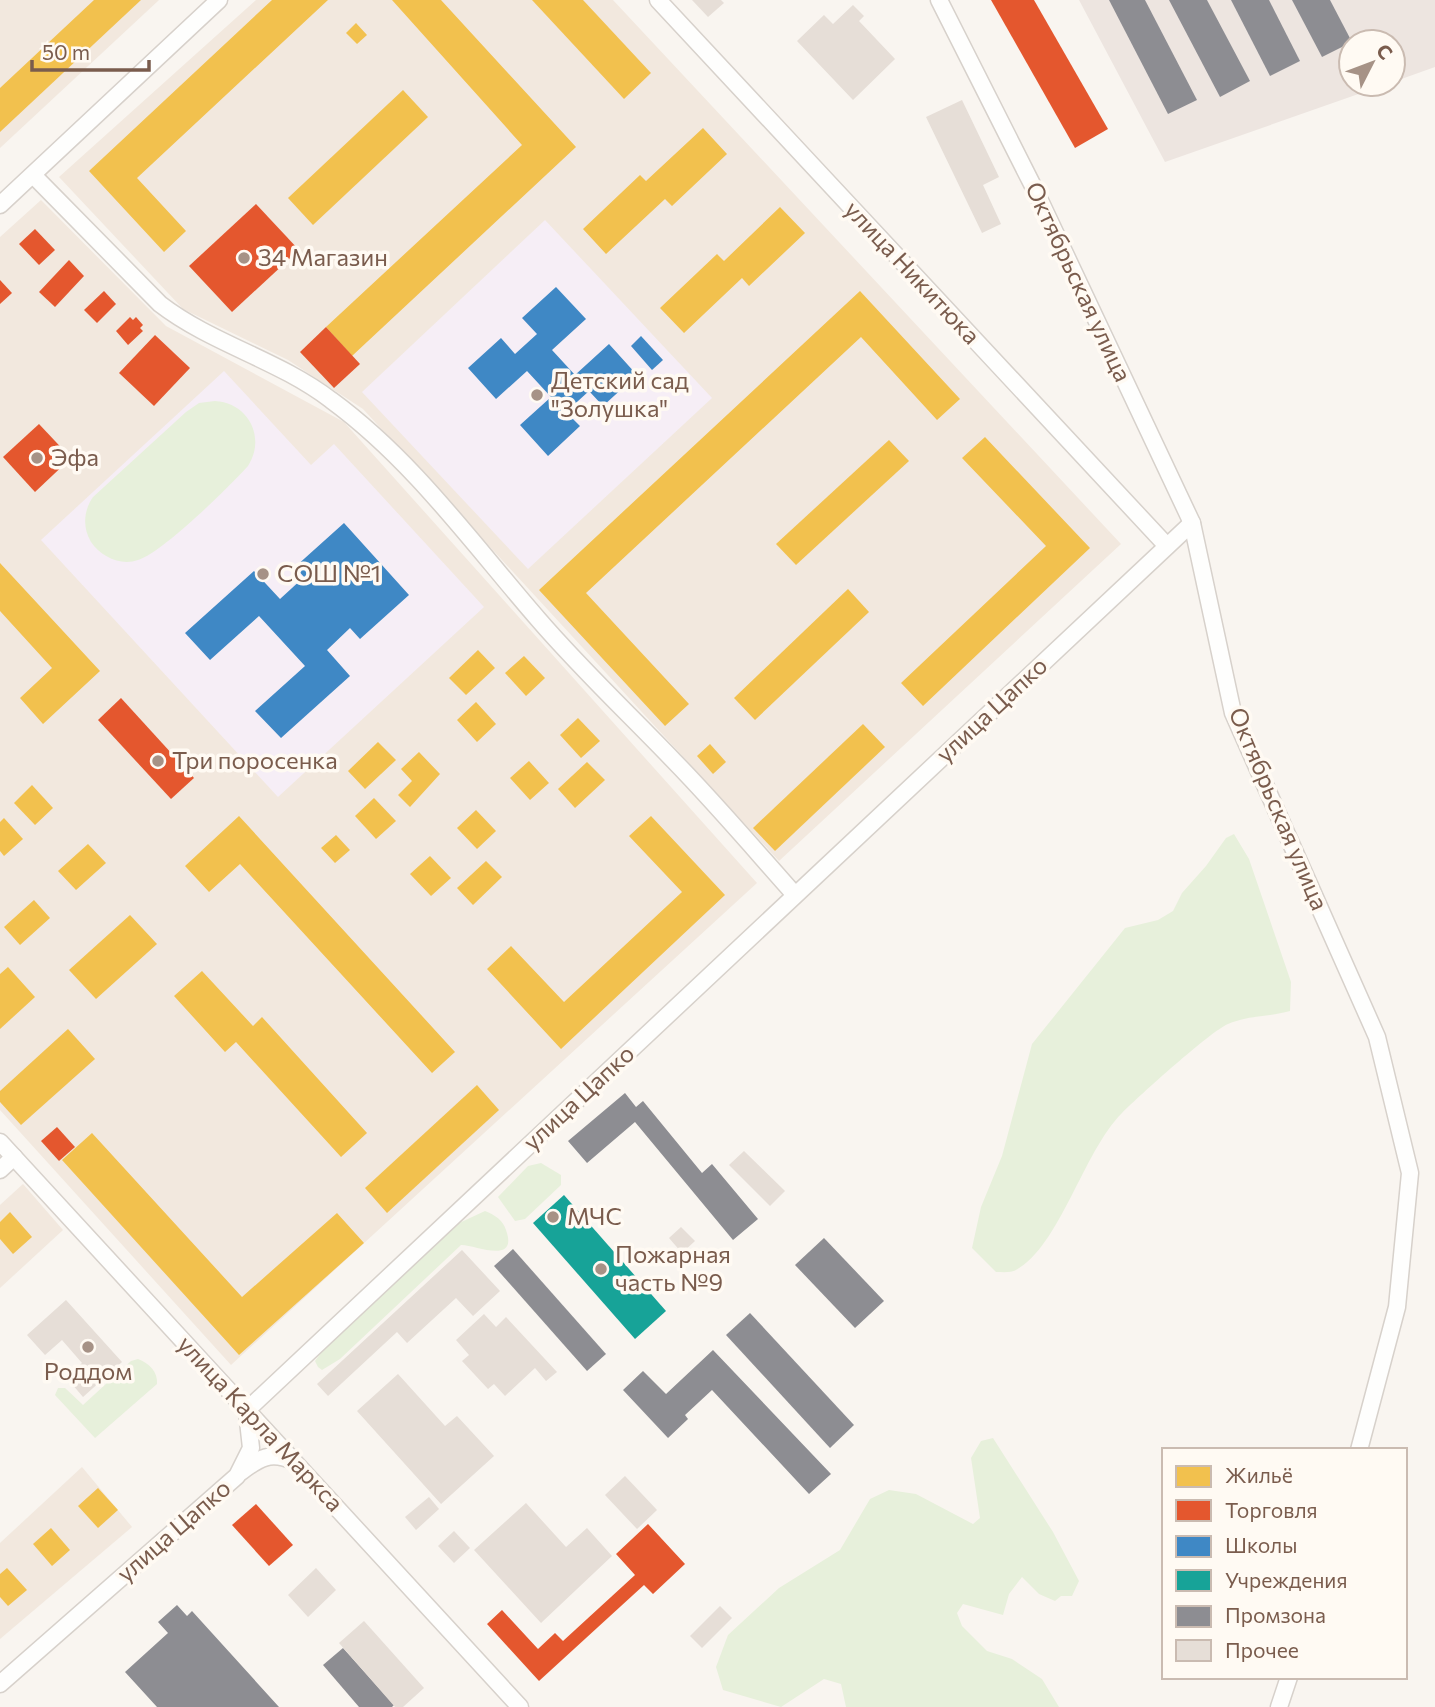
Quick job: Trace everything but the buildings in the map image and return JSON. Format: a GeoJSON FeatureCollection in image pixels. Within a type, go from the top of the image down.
{"type":"FeatureCollection","features":[{"type":"Feature","properties":{"kind":"street"},"geometry":{"type":"LineString","coordinates":[[0,205],[219,0]]}},
{"type":"Feature","properties":{"kind":"street","name":"улица Никитюка"},"geometry":{"type":"LineString","coordinates":[[658,0],[1167,546]]}},
{"type":"Feature","properties":{"kind":"street","name":"Октябрьская улица"},"geometry":{"type":"LineString","coordinates":[[939,0],[1035,190],[1192,523],[1233,713],[1377,1037],[1410,1174],[1397,1307],[1360,1448]]}},
{"type":"Feature","properties":{"kind":"street"},"geometry":{"type":"LineString","coordinates":[[33,175],[144,289],[177,317],[250,353],[330,399],[384,445],[471,536],[537,618],[673,760],[795,895]]}},
{"type":"Feature","properties":{"kind":"street","name":"улица Цапко"},"geometry":{"type":"LineString","coordinates":[[0,1684],[237,1476],[251,1448],[247,1410],[1192,523]]}},
{"type":"Feature","properties":{"kind":"street","name":"улица Карла Маркса"},"geometry":{"type":"LineString","coordinates":[[0,1142],[520,1707]]}},
{"type":"Feature","properties":{"kind":"street"},"geometry":{"type":"LineString","coordinates":[[0,1170],[14,1157]]}},
{"type":"Feature","properties":{"kind":"street"},"geometry":{"type":"LineString","coordinates":[[237,1476],[263,1456],[276,1455],[296,1463]]}},
{"type":"Feature","properties":{"kind":"street"},"geometry":{"type":"LineString","coordinates":[[1279,1707],[1288,1679]]}},
{"type":"Feature","properties":{"kind":"shaded area"},"geometry":{"type":"Polygon","coordinates":[[[0,0],[159,0],[0,148],[0,0]]]}},
{"type":"Feature","properties":{"kind":"shaded area"},"geometry":{"type":"Polygon","coordinates":[[[256,0],[613,0],[1121,544],[779,861],[363,409],[288,360],[183,309],[59,177],[256,0]]]}},
{"type":"Feature","properties":{"kind":"shaded area"},"geometry":{"type":"Polygon","coordinates":[[[1079,0],[1435,0],[1435,67],[1407,77],[1407,28],[1337,28],[1337,98],[1347,98],[1165,162],[1079,0]]]}},
{"type":"Feature","properties":{"kind":"shaded area"},"geometry":{"type":"Polygon","coordinates":[[[41,200],[166,326],[344,422],[757,883],[231,1365],[0,1110],[0,237],[41,200]]]}},
{"type":"Feature","properties":{"kind":"shaded area","name":"Детский сад \"Золушка\""},"geometry":{"type":"Polygon","coordinates":[[[545,220],[712,398],[528,569],[362,392],[545,220]]]}},
{"type":"Feature","properties":{"kind":"shaded area","name":"СОШ №1"},"geometry":{"type":"Polygon","coordinates":[[[224,371],[311,465],[334,444],[484,607],[278,797],[41,540],[224,371]]]}},
{"type":"Feature","properties":{"kind":"shaded area"},"geometry":{"type":"Polygon","coordinates":[[[23,1184],[63,1230],[0,1288],[0,1205],[23,1184]]]}},
{"type":"Feature","properties":{"kind":"shaded area"},"geometry":{"type":"Polygon","coordinates":[[[82,1467],[132,1527],[0,1639],[0,1543],[82,1467]]]}},
{"type":"Feature","properties":{"kind":"green space"},"geometry":{"type":"Polygon","coordinates":[[[215,401],[237,408],[251,424],[255,444],[248,466],[195,518],[149,555],[125,562],[100,552],[91,542],[85,525],[86,513],[93,497],[186,412],[199,403],[215,401]]]}},
{"type":"Feature","properties":{"kind":"green space"},"geometry":{"type":"Polygon","coordinates":[[[1234,834],[1249,859],[1291,982],[1290,1011],[1228,1024],[1207,1038],[1159,1079],[1122,1113],[1108,1130],[1059,1220],[1032,1258],[1014,1271],[996,1272],[972,1248],[981,1207],[1002,1156],[1032,1044],[1125,928],[1158,920],[1173,911],[1182,893],[1226,838],[1234,834]]]}},
{"type":"Feature","properties":{"kind":"green space"},"geometry":{"type":"Polygon","coordinates":[[[541,1163],[561,1175],[561,1185],[525,1219],[515,1221],[498,1197],[528,1166],[541,1163]]]}},
{"type":"Feature","properties":{"kind":"green space"},"geometry":{"type":"Polygon","coordinates":[[[485,1211],[503,1223],[508,1241],[506,1247],[493,1251],[461,1245],[340,1359],[322,1370],[318,1367],[315,1361],[323,1350],[457,1224],[485,1211]]]}},
{"type":"Feature","properties":{"kind":"green space"},"geometry":{"type":"Polygon","coordinates":[[[138,1359],[152,1368],[157,1384],[95,1438],[55,1395],[58,1388],[65,1388],[83,1405],[131,1361],[138,1359]]]}},
{"type":"Feature","properties":{"kind":"green space"},"geometry":{"type":"Polygon","coordinates":[[[993,1438],[1053,1532],[1079,1581],[1072,1596],[1061,1596],[1055,1601],[1039,1594],[1022,1577],[1009,1594],[1003,1615],[963,1604],[957,1613],[962,1626],[987,1651],[1012,1659],[1042,1679],[1059,1707],[846,1707],[841,1684],[824,1679],[781,1707],[723,1690],[716,1667],[728,1635],[779,1588],[840,1550],[870,1499],[889,1490],[916,1494],[973,1524],[980,1518],[971,1458],[981,1441],[993,1438]]]}},
{"type":"Feature","properties":{"kind":"place","name":"34 Магазин"},"geometry":{"type":"Point","coordinates":[244,258]}},
{"type":"Feature","properties":{"kind":"place","name":"Детский сад \"Золушка\""},"geometry":{"type":"Point","coordinates":[537,395]}},
{"type":"Feature","properties":{"kind":"place","name":"Эфа"},"geometry":{"type":"Point","coordinates":[37,458]}},
{"type":"Feature","properties":{"kind":"place","name":"СОШ №1"},"geometry":{"type":"Point","coordinates":[263,574]}},
{"type":"Feature","properties":{"kind":"place","name":"Три поросенка"},"geometry":{"type":"Point","coordinates":[158,761]}},
{"type":"Feature","properties":{"kind":"place","name":"МЧС"},"geometry":{"type":"Point","coordinates":[553,1217]}},
{"type":"Feature","properties":{"kind":"place","name":"Пожарная часть №9"},"geometry":{"type":"Point","coordinates":[601,1269]}},
{"type":"Feature","properties":{"kind":"place","name":"Роддом"},"geometry":{"type":"Point","coordinates":[88,1347]}}]}
